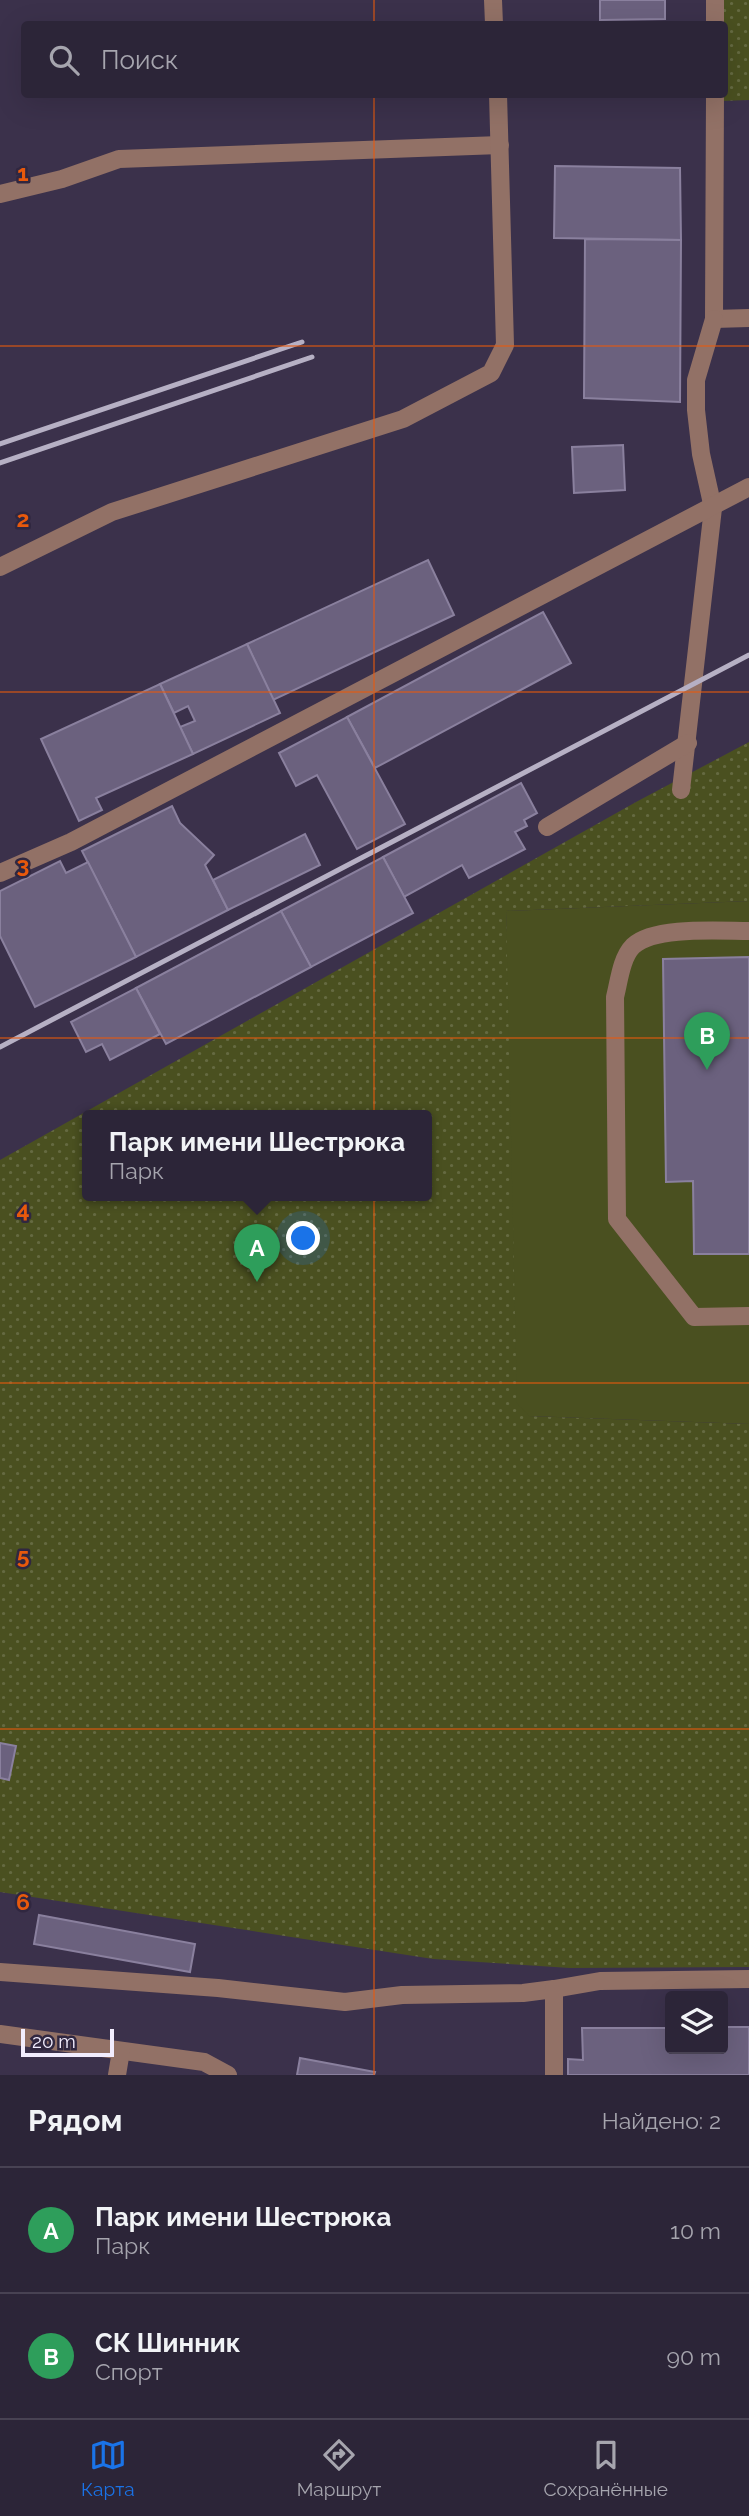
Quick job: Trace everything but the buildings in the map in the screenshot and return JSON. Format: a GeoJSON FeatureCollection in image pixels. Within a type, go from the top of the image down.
{"type":"FeatureCollection","features":[{"type":"Feature","properties":{"kind":"lane"},"geometry":{"type":"LineString","coordinates":[[493,0],[494,21]]}},
{"type":"Feature","properties":{"kind":"lane"},"geometry":{"type":"LineString","coordinates":[[715,0],[715,21]]}},
{"type":"Feature","properties":{"kind":"lane"},"geometry":{"type":"LineString","coordinates":[[0,567],[112,512],[403,419],[491,373],[505,345],[498,98]]}},
{"type":"Feature","properties":{"kind":"lane"},"geometry":{"type":"LineString","coordinates":[[681,790],[713,508],[701,454],[696,380],[713,318],[715,98]]}},
{"type":"Feature","properties":{"kind":"lane"},"geometry":{"type":"LineString","coordinates":[[0,194],[62,179],[119,159],[500,145]]}},
{"type":"Feature","properties":{"kind":"lane"},"geometry":{"type":"LineString","coordinates":[[713,318],[749,318]]}},
{"type":"Feature","properties":{"kind":"lane"},"geometry":{"type":"LineString","coordinates":[[0,873],[71,842],[749,487]]}},
{"type":"Feature","properties":{"kind":"lane"},"geometry":{"type":"LineString","coordinates":[[547,827],[688,744]]}},
{"type":"Feature","properties":{"kind":"lane"},"geometry":{"type":"LineString","coordinates":[[749,931],[668,932],[633,946],[623,963],[615,1011],[617,1219],[694,1317],[749,1316]]}},
{"type":"Feature","properties":{"kind":"lane"},"geometry":{"type":"LineString","coordinates":[[0,1972],[218,1988],[345,2002],[402,1995],[523,1993],[600,1981],[749,1979]]}},
{"type":"Feature","properties":{"kind":"lane"},"geometry":{"type":"LineString","coordinates":[[554,1989],[554,2075]]}},
{"type":"Feature","properties":{"kind":"lane"},"geometry":{"type":"LineString","coordinates":[[0,2034],[204,2062],[228,2075]]}},
{"type":"Feature","properties":{"kind":"lane"},"geometry":{"type":"LineString","coordinates":[[117,2075],[121,2052]]}},
{"type":"Feature","properties":{"kind":"green space"},"geometry":{"type":"Polygon","coordinates":[[[723,0],[749,0],[749,100],[722,101],[722,98],[728,98],[728,21],[723,21],[723,0]]]}},
{"type":"Feature","properties":{"kind":"green space"},"geometry":{"type":"Polygon","coordinates":[[[749,742],[749,901],[506,911],[529,1416],[749,1424],[749,1967],[570,1968],[433,1959],[0,1892],[0,1160],[82,1114],[82,1201],[432,1201],[432,1110],[89,1110],[636,802],[749,742]]]}},
{"type":"Feature","properties":{"kind":"green space"},"geometry":{"type":"Polygon","coordinates":[[[749,901],[749,1424],[529,1416],[517,1403],[506,911],[749,901]]]}},
{"type":"Feature","properties":{"kind":"railway"},"geometry":{"type":"LineString","coordinates":[[0,444],[302,342]]}},
{"type":"Feature","properties":{"kind":"railway"},"geometry":{"type":"LineString","coordinates":[[0,463],[312,357]]}},
{"type":"Feature","properties":{"kind":"railway"},"geometry":{"type":"LineString","coordinates":[[0,1047],[749,655]]}},
{"type":"Feature","properties":{"kind":"place","name":"СК Шинник"},"geometry":{"type":"Point","coordinates":[707,1070]}},
{"type":"Feature","properties":{"kind":"place","name":"Парк имени Шестрюка"},"geometry":{"type":"Point","coordinates":[257,1282]}}]}
